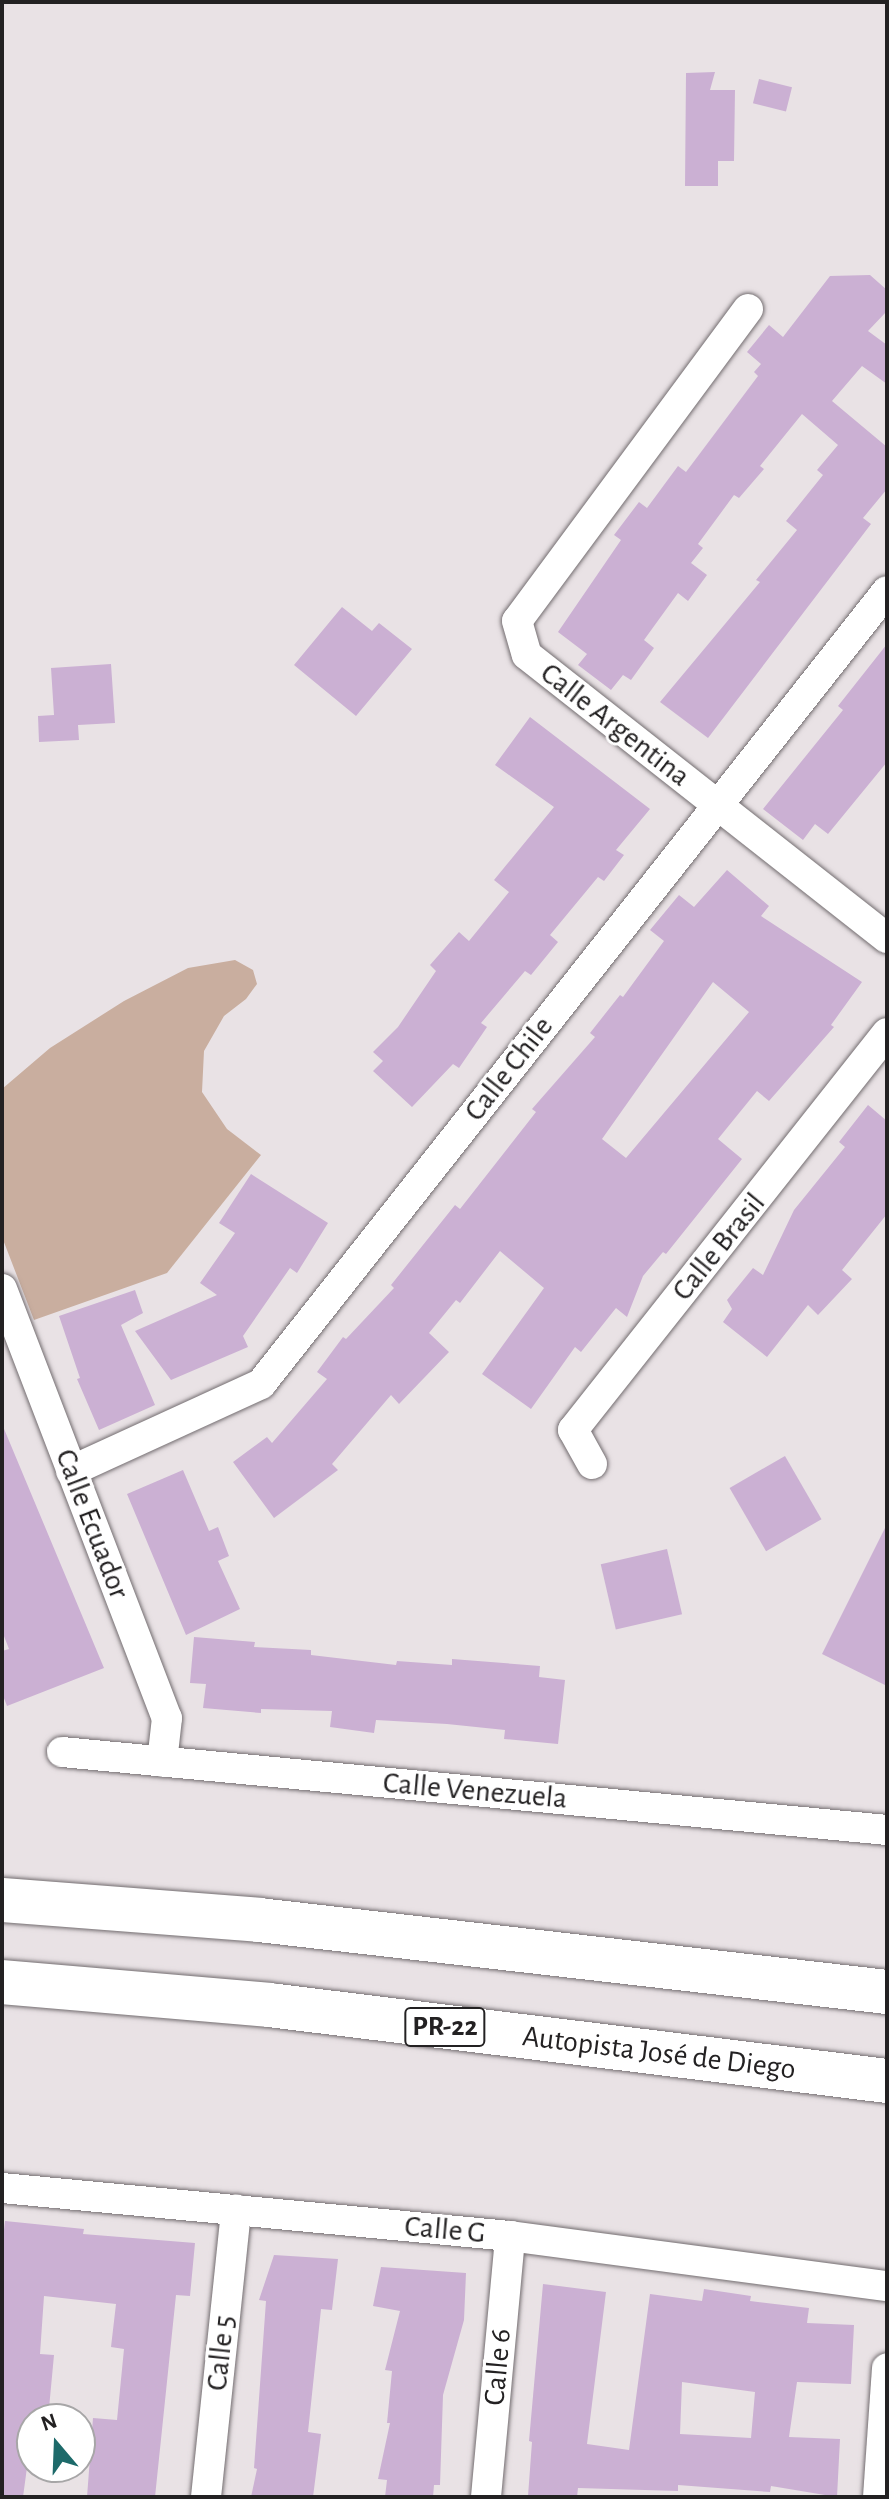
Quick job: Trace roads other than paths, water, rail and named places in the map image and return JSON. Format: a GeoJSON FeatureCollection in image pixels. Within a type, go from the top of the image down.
{"type":"FeatureCollection","features":[{"type":"Feature","properties":{"kind":"highway"},"geometry":{"type":"LineString","coordinates":[[2,1900],[259,1920],[887,1992]]}},
{"type":"Feature","properties":{"kind":"highway","name":"Autopista José de Diego"},"geometry":{"type":"LineString","coordinates":[[2,1982],[269,2005],[887,2081]]}},
{"type":"Feature","properties":{"kind":"street","name":"Calle Argentina"},"geometry":{"type":"LineString","coordinates":[[748,309],[517,621],[527,655],[887,938]]}},
{"type":"Feature","properties":{"kind":"street","name":"Calle Chile"},"geometry":{"type":"LineString","coordinates":[[71,1471],[261,1384],[680,851],[719,808],[887,591]]}},
{"type":"Feature","properties":{"kind":"street","name":"Calle Brasil"},"geometry":{"type":"LineString","coordinates":[[592,1464],[573,1430],[887,1033]]}},
{"type":"Feature","properties":{"kind":"street","name":"Calle Ecuador"},"geometry":{"type":"LineString","coordinates":[[2,1289],[167,1718],[162,1762]]}},
{"type":"Feature","properties":{"kind":"street","name":"Calle Venezuela"},"geometry":{"type":"LineString","coordinates":[[62,1752],[887,1830]]}},
{"type":"Feature","properties":{"kind":"street","name":"Calle G"},"geometry":{"type":"LineString","coordinates":[[2,2188],[510,2236],[887,2286]]}},
{"type":"Feature","properties":{"kind":"street","name":"Calle 5"},"geometry":{"type":"LineString","coordinates":[[206,2497],[236,2210]]}},
{"type":"Feature","properties":{"kind":"street","name":"Calle 6"},"geometry":{"type":"LineString","coordinates":[[486,2497],[510,2236]]}},
{"type":"Feature","properties":{"kind":"street"},"geometry":{"type":"LineString","coordinates":[[878,2497],[887,2368]]}}]}
